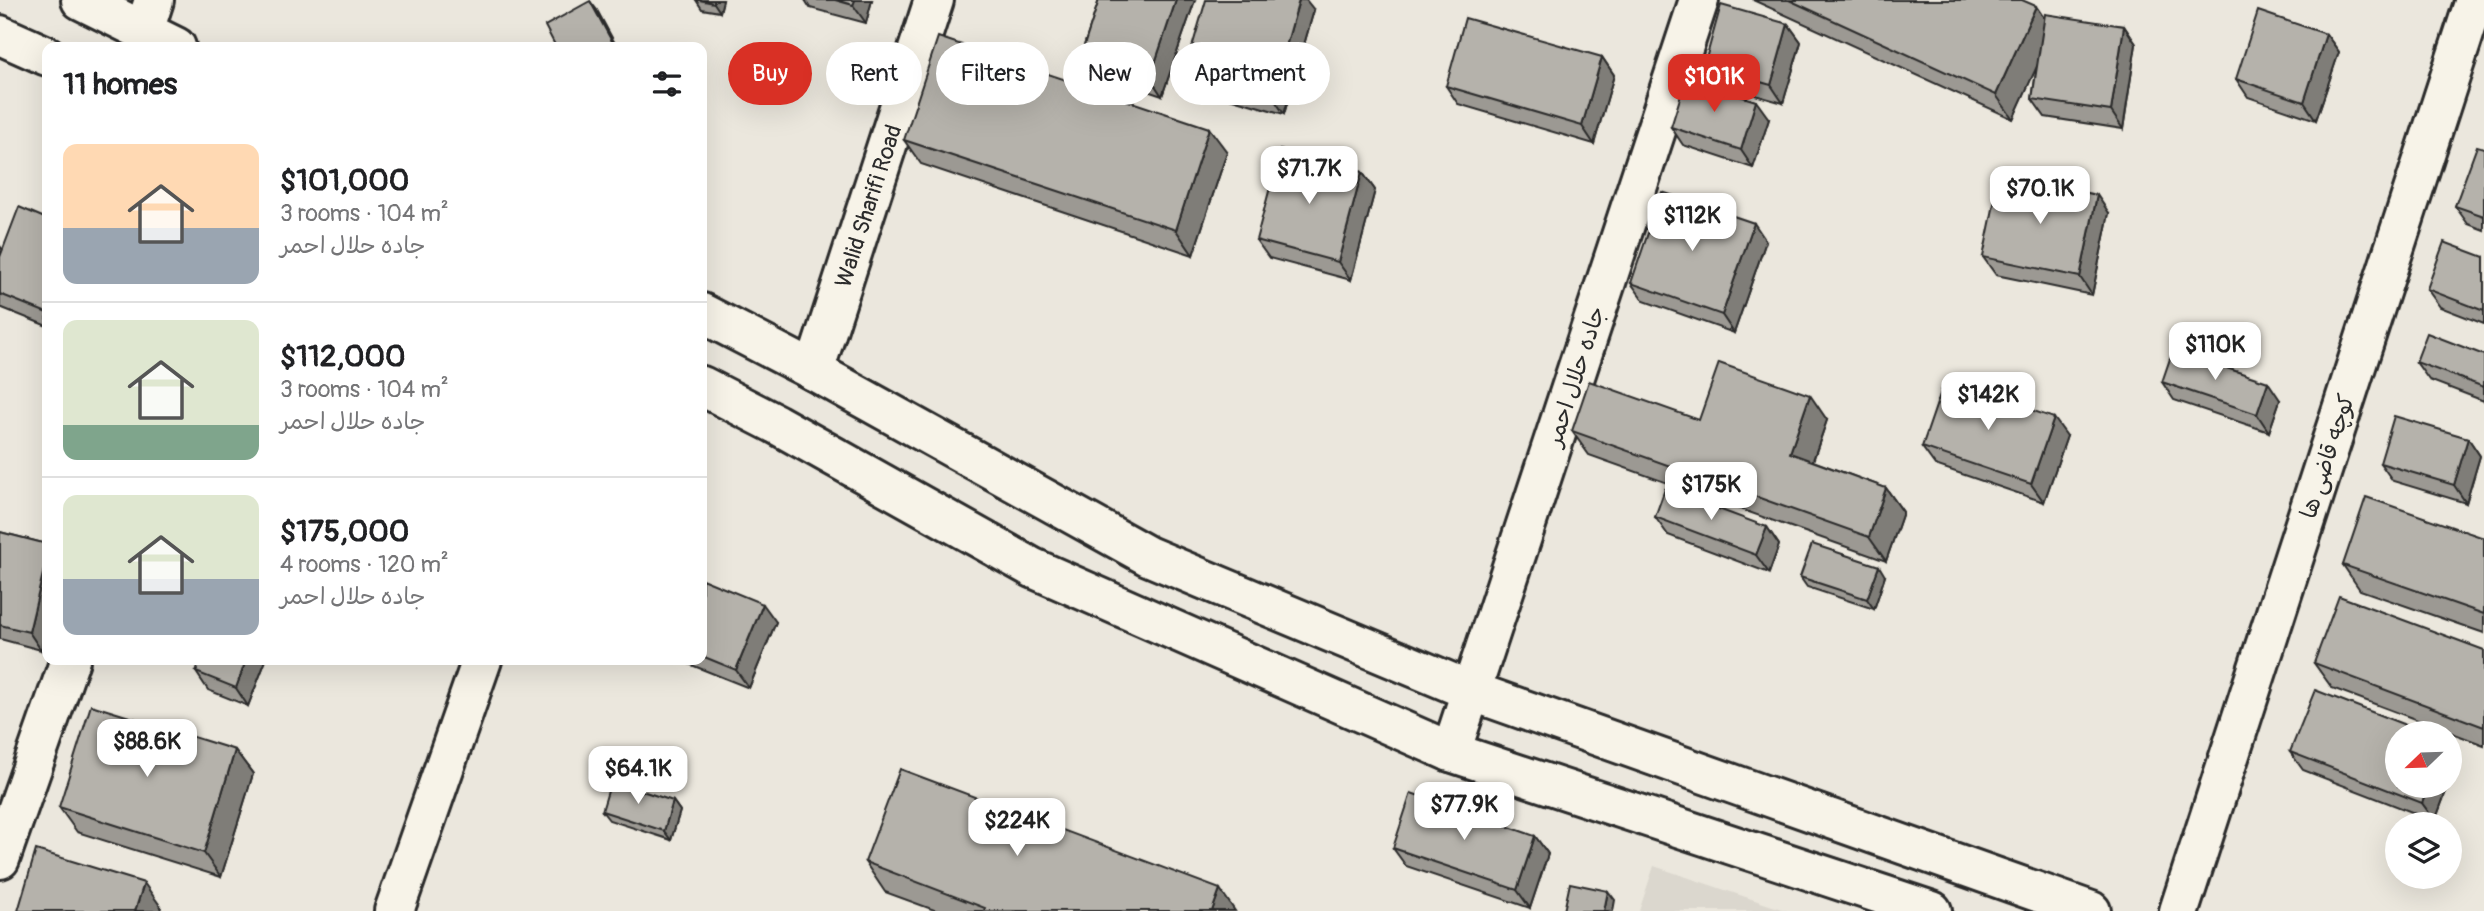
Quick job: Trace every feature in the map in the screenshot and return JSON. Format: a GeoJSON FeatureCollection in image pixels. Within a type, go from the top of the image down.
{"type":"FeatureCollection","features":[{"type":"Feature","properties":{"kind":"street"},"geometry":{"type":"LineString","coordinates":[[82,0],[158,26]]}},
{"type":"Feature","properties":{"kind":"street","name":"Walid Sharifi Road"},"geometry":{"type":"LineString","coordinates":[[814,371],[934,0]]}},
{"type":"Feature","properties":{"kind":"street","name":"جاده حلال احمر"},"geometry":{"type":"LineString","coordinates":[[1451,752],[1699,0]]}},
{"type":"Feature","properties":{"kind":"street","name":"کوچه قاضی ها"},"geometry":{"type":"LineString","coordinates":[[2179,911],[2475,0]]}},
{"type":"Feature","properties":{"kind":"street"},"geometry":{"type":"LineString","coordinates":[[0,35],[42,54]]}},
{"type":"Feature","properties":{"kind":"street"},"geometry":{"type":"LineString","coordinates":[[707,316],[814,371],[1149,556],[1471,691],[2082,910]]}},
{"type":"Feature","properties":{"kind":"street"},"geometry":{"type":"LineString","coordinates":[[707,389],[776,424],[1034,568],[1451,752],[1932,911]]}},
{"type":"Feature","properties":{"kind":"street"},"geometry":{"type":"LineString","coordinates":[[0,859],[68,665]]}},
{"type":"Feature","properties":{"kind":"street"},"geometry":{"type":"LineString","coordinates":[[394,911],[480,665]]}},
{"type":"Feature","properties":{"kind":"shaded area"},"geometry":{"type":"Polygon","coordinates":[[[1654,866],[1787,911],[1639,911],[1654,866]]]}},
{"type":"Feature","properties":{"kind":"building"},"geometry":{"type":"Polygon","coordinates":[[[835,0],[855,0],[853,5],[835,0]]]}},
{"type":"Feature","properties":{"kind":"building"},"geometry":{"type":"Polygon","coordinates":[[[1099,0],[1176,0],[1156,60],[1156,42],[1085,42],[1099,0]]]}},
{"type":"Feature","properties":{"kind":"building"},"geometry":{"type":"Polygon","coordinates":[[[1206,0],[1299,0],[1287,42],[1194,42],[1206,0]]]}},
{"type":"Feature","properties":{"kind":"building"},"geometry":{"type":"Polygon","coordinates":[[[1789,0],[2022,0],[2036,6],[1996,95],[1789,0]]]}},
{"type":"Feature","properties":{"kind":"building"},"geometry":{"type":"Polygon","coordinates":[[[590,1],[612,42],[553,42],[545,26],[590,1]]]}},
{"type":"Feature","properties":{"kind":"building"},"geometry":{"type":"Polygon","coordinates":[[[1721,5],[1788,24],[1771,85],[1704,66],[1721,5]]]}},
{"type":"Feature","properties":{"kind":"building"},"geometry":{"type":"Polygon","coordinates":[[[2258,11],[2326,34],[2304,102],[2236,79],[2258,11]]]}},
{"type":"Feature","properties":{"kind":"building"},"geometry":{"type":"Polygon","coordinates":[[[2045,14],[2124,26],[2111,111],[2032,99],[2045,14]]]}},
{"type":"Feature","properties":{"kind":"building"},"geometry":{"type":"Polygon","coordinates":[[[1465,18],[1602,57],[1582,126],[1446,86],[1465,18]]]}},
{"type":"Feature","properties":{"kind":"building"},"geometry":{"type":"Polygon","coordinates":[[[938,37],[953,42],[936,42],[938,37]]]}},
{"type":"Feature","properties":{"kind":"building"},"geometry":{"type":"Polygon","coordinates":[[[936,43],[936,105],[1049,105],[1049,74],[1063,79],[1063,105],[1141,105],[1209,128],[1176,230],[904,140],[916,105],[922,105],[922,85],[936,43]]]}},
{"type":"Feature","properties":{"kind":"building"},"geometry":{"type":"Polygon","coordinates":[[[1686,79],[1756,101],[1741,150],[1671,127],[1686,79]]]}},
{"type":"Feature","properties":{"kind":"building"},"geometry":{"type":"Polygon","coordinates":[[[2477,146],[2484,148],[2484,216],[2455,206],[2477,146]]]}},
{"type":"Feature","properties":{"kind":"building"},"geometry":{"type":"Polygon","coordinates":[[[1280,150],[1362,172],[1338,262],[1256,240],[1280,150]]]}},
{"type":"Feature","properties":{"kind":"building"},"geometry":{"type":"Polygon","coordinates":[[[2000,175],[2097,195],[2080,277],[1983,257],[2000,175]]]}},
{"type":"Feature","properties":{"kind":"building"},"geometry":{"type":"Polygon","coordinates":[[[1662,192],[1754,223],[1722,315],[1631,283],[1662,192]]]}},
{"type":"Feature","properties":{"kind":"building"},"geometry":{"type":"Polygon","coordinates":[[[19,207],[42,217],[42,311],[0,294],[0,257],[19,207]]]}},
{"type":"Feature","properties":{"kind":"building"},"geometry":{"type":"Polygon","coordinates":[[[2444,242],[2484,257],[2484,311],[2427,289],[2444,242]]]}},
{"type":"Feature","properties":{"kind":"building"},"geometry":{"type":"Polygon","coordinates":[[[2427,333],[2484,355],[2484,387],[2416,362],[2427,333]]]}},
{"type":"Feature","properties":{"kind":"building"},"geometry":{"type":"Polygon","coordinates":[[[2173,350],[2268,382],[2257,414],[2162,382],[2173,350]]]}},
{"type":"Feature","properties":{"kind":"building"},"geometry":{"type":"Polygon","coordinates":[[[1719,363],[1810,395],[1790,453],[1886,488],[1869,537],[1572,431],[1589,381],[1699,420],[1719,363]]]}},
{"type":"Feature","properties":{"kind":"building"},"geometry":{"type":"Polygon","coordinates":[[[1945,380],[2054,418],[2031,484],[1922,447],[1945,380]]]}},
{"type":"Feature","properties":{"kind":"building"},"geometry":{"type":"Polygon","coordinates":[[[2394,416],[2468,438],[2454,485],[2380,463],[2394,416]]]}},
{"type":"Feature","properties":{"kind":"building"},"geometry":{"type":"Polygon","coordinates":[[[1665,489],[1767,527],[1756,555],[1655,517],[1665,489]]]}},
{"type":"Feature","properties":{"kind":"building"},"geometry":{"type":"Polygon","coordinates":[[[2366,497],[2484,538],[2484,614],[2343,565],[2366,497]]]}},
{"type":"Feature","properties":{"kind":"building"},"geometry":{"type":"Polygon","coordinates":[[[0,532],[42,543],[42,578],[29,632],[0,625],[0,532]]]}},
{"type":"Feature","properties":{"kind":"building"},"geometry":{"type":"Polygon","coordinates":[[[1812,544],[1879,566],[1867,599],[1800,577],[1812,544]]]}},
{"type":"Feature","properties":{"kind":"building"},"geometry":{"type":"Polygon","coordinates":[[[707,581],[763,604],[736,670],[707,658],[707,581]]]}},
{"type":"Feature","properties":{"kind":"building"},"geometry":{"type":"Polygon","coordinates":[[[2339,596],[2484,650],[2484,727],[2314,663],[2339,596]]]}},
{"type":"Feature","properties":{"kind":"building"},"geometry":{"type":"Polygon","coordinates":[[[198,665],[244,665],[236,688],[196,672],[198,665]]]}},
{"type":"Feature","properties":{"kind":"building"},"geometry":{"type":"Polygon","coordinates":[[[2315,690],[2395,721],[2385,721],[2385,789],[2290,752],[2315,690]]]}},
{"type":"Feature","properties":{"kind":"building"},"geometry":{"type":"Polygon","coordinates":[[[91,705],[235,750],[204,853],[59,807],[91,705]]]}},
{"type":"Feature","properties":{"kind":"building"},"geometry":{"type":"Polygon","coordinates":[[[900,769],[1220,889],[1212,911],[984,911],[985,908],[865,862],[900,769]]]}},
{"type":"Feature","properties":{"kind":"building"},"geometry":{"type":"Polygon","coordinates":[[[611,781],[673,801],[664,831],[602,811],[611,781]]]}},
{"type":"Feature","properties":{"kind":"building"},"geometry":{"type":"Polygon","coordinates":[[[1411,793],[1535,836],[1517,890],[1393,848],[1411,793]]]}},
{"type":"Feature","properties":{"kind":"building"},"geometry":{"type":"Polygon","coordinates":[[[2409,798],[2424,798],[2422,803],[2409,798]]]}},
{"type":"Feature","properties":{"kind":"building"},"geometry":{"type":"Polygon","coordinates":[[[36,850],[144,883],[135,911],[18,911],[36,850]]]}},
{"type":"Feature","properties":{"kind":"building"},"geometry":{"type":"Polygon","coordinates":[[[1570,883],[1608,891],[1604,911],[1564,911],[1570,883]]]}}]}
